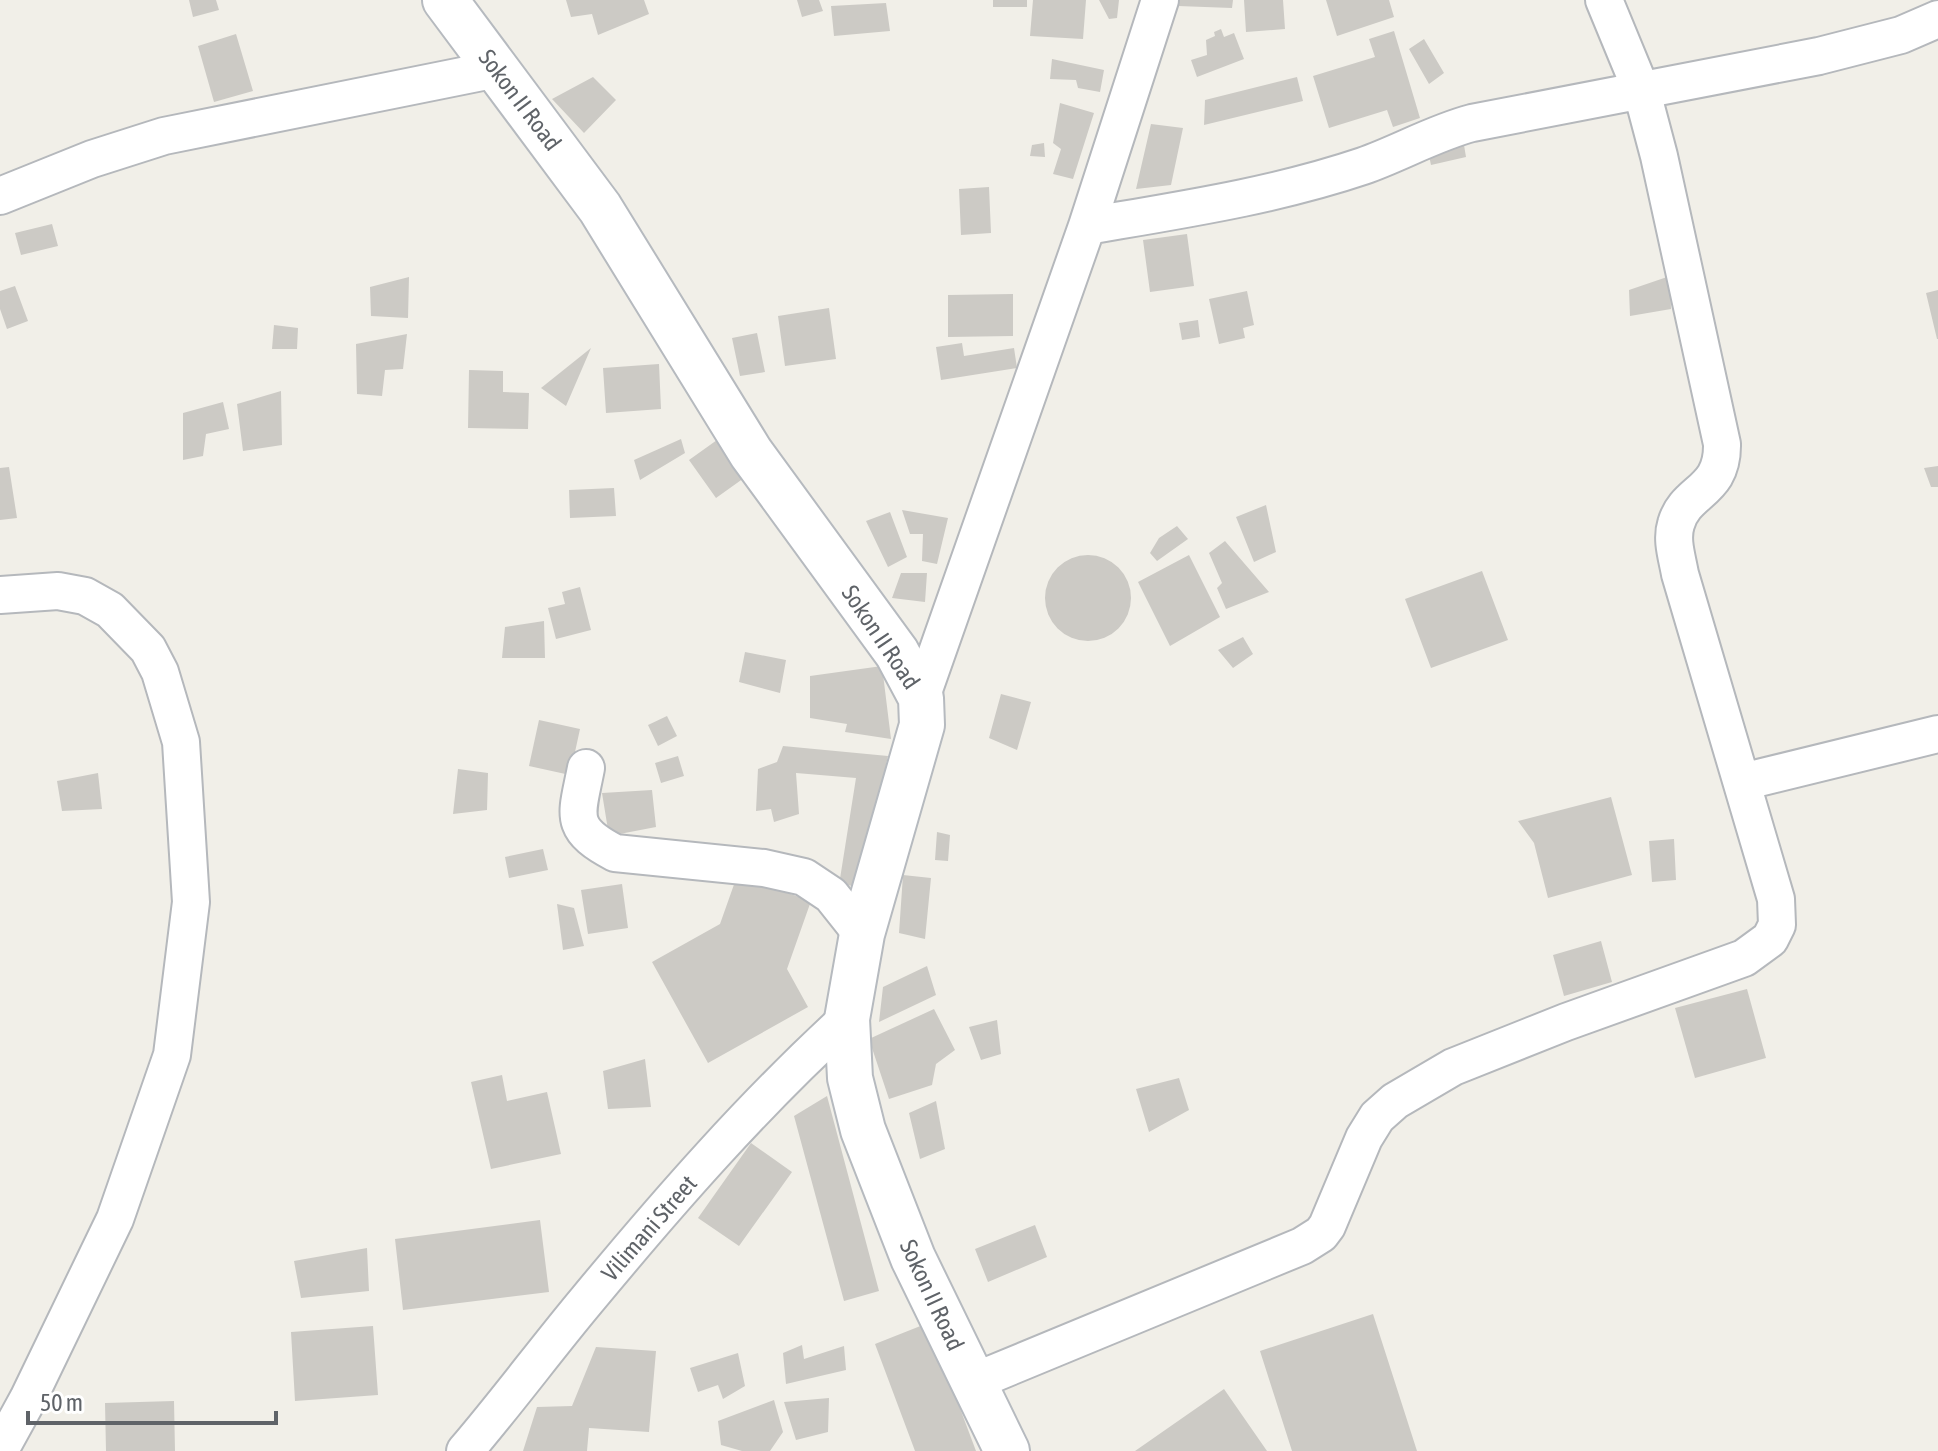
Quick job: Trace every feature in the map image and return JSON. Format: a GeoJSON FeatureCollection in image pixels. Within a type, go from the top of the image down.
{"type":"FeatureCollection","features":[{"type":"Feature","properties":{"kind":"street","name":"Sokon II Road"},"geometry":{"type":"LineString","coordinates":[[445,0],[600,208],[736,431],[788,507],[897,653],[921,698],[922,725],[862,934],[847,1019],[850,1078],[863,1130],[913,1258],[1007,1451]]}},
{"type":"Feature","properties":{"kind":"street"},"geometry":{"type":"LineString","coordinates":[[921,698],[1087,226],[1160,0]]}},
{"type":"Feature","properties":{"kind":"street"},"geometry":{"type":"LineString","coordinates":[[973,1382],[1311,1241],[1321,1234],[1332,1216],[1364,1138],[1377,1117],[1420,1085],[1481,1056],[1566,1022],[1744,958],[1770,939],[1777,925],[1778,912],[1680,574],[1673,540],[1676,521],[1685,507],[1718,471],[1722,444],[1642,92],[1604,0]]}},
{"type":"Feature","properties":{"kind":"street"},"geometry":{"type":"LineString","coordinates":[[1087,226],[1289,187],[1363,166],[1443,130],[1819,56],[1901,35],[1938,19]]}},
{"type":"Feature","properties":{"kind":"street"},"geometry":{"type":"LineString","coordinates":[[0,196],[92,159],[164,136],[497,69]]}},
{"type":"Feature","properties":{"kind":"street"},"geometry":{"type":"LineString","coordinates":[[0,595],[58,591],[85,596],[110,610],[148,649],[160,672],[181,742],[191,902],[172,1055],[121,1204],[28,1399],[0,1450]]}},
{"type":"Feature","properties":{"kind":"street"},"geometry":{"type":"LineString","coordinates":[[1742,782],[1938,734]]}},
{"type":"Feature","properties":{"kind":"street"},"geometry":{"type":"LineString","coordinates":[[586,768],[577,816],[587,835],[597,843],[615,853],[764,868],[804,877],[831,895],[862,934]]}},
{"type":"Feature","properties":{"kind":"street","name":"Vilimani Street"},"geometry":{"type":"LineString","coordinates":[[465,1451],[679,1192],[776,1087],[847,1019]]}},
{"type":"Feature","properties":{"kind":"building"},"geometry":{"type":"Polygon","coordinates":[[[189,0],[216,0],[219,10],[193,17],[189,0]]]}},
{"type":"Feature","properties":{"kind":"building"},"geometry":{"type":"Polygon","coordinates":[[[566,0],[644,0],[649,14],[598,35],[592,14],[571,17],[566,0]]]}},
{"type":"Feature","properties":{"kind":"building"},"geometry":{"type":"Polygon","coordinates":[[[797,0],[819,0],[823,11],[802,17],[797,0]]]}},
{"type":"Feature","properties":{"kind":"building"},"geometry":{"type":"Polygon","coordinates":[[[993,0],[1027,0],[1027,7],[993,7],[993,0]]]}},
{"type":"Feature","properties":{"kind":"building"},"geometry":{"type":"Polygon","coordinates":[[[1033,0],[1086,0],[1083,39],[1030,36],[1033,0]]]}},
{"type":"Feature","properties":{"kind":"building"},"geometry":{"type":"Polygon","coordinates":[[[1099,0],[1119,0],[1117,18],[1109,19],[1099,0]]]}},
{"type":"Feature","properties":{"kind":"building"},"geometry":{"type":"Polygon","coordinates":[[[1179,0],[1233,0],[1232,8],[1178,6],[1179,0]]]}},
{"type":"Feature","properties":{"kind":"building"},"geometry":{"type":"Polygon","coordinates":[[[1244,0],[1283,0],[1285,29],[1246,32],[1244,0]]]}},
{"type":"Feature","properties":{"kind":"building"},"geometry":{"type":"Polygon","coordinates":[[[1326,0],[1389,0],[1394,17],[1337,36],[1326,0]]]}},
{"type":"Feature","properties":{"kind":"building"},"geometry":{"type":"Polygon","coordinates":[[[886,3],[890,31],[834,36],[831,6],[886,3]]]}},
{"type":"Feature","properties":{"kind":"building"},"geometry":{"type":"Polygon","coordinates":[[[1221,29],[1224,37],[1234,33],[1244,59],[1197,77],[1191,60],[1207,55],[1206,40],[1221,29]]]}},
{"type":"Feature","properties":{"kind":"building"},"geometry":{"type":"Polygon","coordinates":[[[1394,31],[1420,118],[1393,127],[1387,110],[1329,128],[1313,76],[1375,57],[1369,39],[1394,31]]]}},
{"type":"Feature","properties":{"kind":"building"},"geometry":{"type":"Polygon","coordinates":[[[236,34],[253,91],[214,102],[198,46],[236,34]]]}},
{"type":"Feature","properties":{"kind":"building"},"geometry":{"type":"Polygon","coordinates":[[[1424,39],[1444,73],[1429,84],[1409,49],[1424,39]]]}},
{"type":"Feature","properties":{"kind":"building"},"geometry":{"type":"Polygon","coordinates":[[[1052,59],[1104,70],[1100,92],[1078,88],[1076,80],[1050,79],[1052,59]]]}},
{"type":"Feature","properties":{"kind":"building"},"geometry":{"type":"Polygon","coordinates":[[[593,77],[616,100],[584,133],[552,99],[593,77]]]}},
{"type":"Feature","properties":{"kind":"building"},"geometry":{"type":"Polygon","coordinates":[[[1297,77],[1303,101],[1204,125],[1205,100],[1297,77]]]}},
{"type":"Feature","properties":{"kind":"building"},"geometry":{"type":"Polygon","coordinates":[[[1060,103],[1094,113],[1073,179],[1053,174],[1061,149],[1053,143],[1060,103]]]}},
{"type":"Feature","properties":{"kind":"building"},"geometry":{"type":"Polygon","coordinates":[[[1151,124],[1183,128],[1171,185],[1136,189],[1151,124]]]}},
{"type":"Feature","properties":{"kind":"building"},"geometry":{"type":"Polygon","coordinates":[[[1463,139],[1466,157],[1431,165],[1427,146],[1463,139]]]}},
{"type":"Feature","properties":{"kind":"building"},"geometry":{"type":"Polygon","coordinates":[[[1044,143],[1045,157],[1030,156],[1032,145],[1044,143]]]}},
{"type":"Feature","properties":{"kind":"building"},"geometry":{"type":"Polygon","coordinates":[[[989,187],[991,233],[961,235],[959,189],[989,187]]]}},
{"type":"Feature","properties":{"kind":"building"},"geometry":{"type":"Polygon","coordinates":[[[52,224],[58,246],[21,255],[15,233],[52,224]]]}},
{"type":"Feature","properties":{"kind":"building"},"geometry":{"type":"Polygon","coordinates":[[[1187,234],[1194,286],[1150,292],[1143,240],[1187,234]]]}},
{"type":"Feature","properties":{"kind":"building"},"geometry":{"type":"Polygon","coordinates":[[[1670,276],[1671,309],[1630,316],[1629,290],[1670,276]]]}},
{"type":"Feature","properties":{"kind":"building"},"geometry":{"type":"Polygon","coordinates":[[[409,277],[408,318],[371,316],[370,287],[409,277]]]}},
{"type":"Feature","properties":{"kind":"building"},"geometry":{"type":"Polygon","coordinates":[[[15,286],[28,321],[7,329],[0,309],[0,291],[15,286]]]}},
{"type":"Feature","properties":{"kind":"building"},"geometry":{"type":"Polygon","coordinates":[[[1938,290],[1938,339],[1937,339],[1926,293],[1938,290]]]}},
{"type":"Feature","properties":{"kind":"building"},"geometry":{"type":"Polygon","coordinates":[[[1247,291],[1254,325],[1243,328],[1245,338],[1219,344],[1209,299],[1247,291]]]}},
{"type":"Feature","properties":{"kind":"building"},"geometry":{"type":"Polygon","coordinates":[[[1013,294],[1013,336],[948,337],[948,295],[1013,294]]]}},
{"type":"Feature","properties":{"kind":"building"},"geometry":{"type":"Polygon","coordinates":[[[829,308],[836,359],[785,366],[778,316],[829,308]]]}},
{"type":"Feature","properties":{"kind":"building"},"geometry":{"type":"Polygon","coordinates":[[[1198,320],[1200,337],[1182,340],[1179,323],[1198,320]]]}},
{"type":"Feature","properties":{"kind":"building"},"geometry":{"type":"Polygon","coordinates":[[[274,325],[298,328],[297,349],[272,349],[274,325]]]}},
{"type":"Feature","properties":{"kind":"building"},"geometry":{"type":"Polygon","coordinates":[[[757,333],[765,372],[740,376],[732,338],[757,333]]]}},
{"type":"Feature","properties":{"kind":"building"},"geometry":{"type":"Polygon","coordinates":[[[407,334],[403,369],[385,370],[382,396],[357,394],[356,344],[407,334]]]}},
{"type":"Feature","properties":{"kind":"building"},"geometry":{"type":"Polygon","coordinates":[[[962,343],[964,356],[1014,348],[1017,368],[941,380],[936,347],[962,343]]]}},
{"type":"Feature","properties":{"kind":"building"},"geometry":{"type":"Polygon","coordinates":[[[591,348],[566,406],[541,388],[591,348]]]}},
{"type":"Feature","properties":{"kind":"building"},"geometry":{"type":"Polygon","coordinates":[[[659,364],[661,409],[606,413],[603,368],[659,364]]]}},
{"type":"Feature","properties":{"kind":"building"},"geometry":{"type":"Polygon","coordinates":[[[469,370],[503,371],[503,392],[529,393],[528,429],[468,428],[469,370]]]}},
{"type":"Feature","properties":{"kind":"building"},"geometry":{"type":"Polygon","coordinates":[[[281,391],[282,445],[243,451],[237,404],[281,391]]]}},
{"type":"Feature","properties":{"kind":"building"},"geometry":{"type":"Polygon","coordinates":[[[223,402],[229,429],[206,434],[203,456],[183,460],[183,413],[223,402]]]}},
{"type":"Feature","properties":{"kind":"building"},"geometry":{"type":"Polygon","coordinates":[[[681,439],[685,453],[640,480],[634,460],[681,439]]]}},
{"type":"Feature","properties":{"kind":"building"},"geometry":{"type":"Polygon","coordinates":[[[717,440],[744,478],[716,498],[689,460],[717,440]]]}},
{"type":"Feature","properties":{"kind":"building"},"geometry":{"type":"Polygon","coordinates":[[[1938,466],[1938,487],[1931,487],[1924,468],[1938,466]]]}},
{"type":"Feature","properties":{"kind":"building"},"geometry":{"type":"Polygon","coordinates":[[[9,467],[17,518],[0,520],[0,468],[9,467]]]}},
{"type":"Feature","properties":{"kind":"building"},"geometry":{"type":"Polygon","coordinates":[[[614,488],[616,516],[570,518],[569,490],[614,488]]]}},
{"type":"Feature","properties":{"kind":"building"},"geometry":{"type":"Polygon","coordinates":[[[1266,505],[1276,552],[1254,562],[1236,517],[1266,505]]]}},
{"type":"Feature","properties":{"kind":"building"},"geometry":{"type":"Polygon","coordinates":[[[902,510],[948,518],[937,564],[922,561],[923,534],[910,534],[902,510]]]}},
{"type":"Feature","properties":{"kind":"building"},"geometry":{"type":"Polygon","coordinates":[[[890,512],[907,557],[888,567],[866,521],[890,512]]]}},
{"type":"Feature","properties":{"kind":"building"},"geometry":{"type":"Polygon","coordinates":[[[1177,526],[1188,539],[1157,561],[1150,553],[1159,538],[1177,526]]]}},
{"type":"Feature","properties":{"kind":"building"},"geometry":{"type":"Polygon","coordinates":[[[1225,541],[1269,592],[1226,609],[1217,588],[1222,583],[1209,553],[1225,541]]]}},
{"type":"Feature","properties":{"kind":"building"},"geometry":{"type":"Polygon","coordinates":[[[1088,555],[1104,559],[1118,568],[1127,582],[1131,598],[1127,614],[1118,628],[1104,637],[1088,641],[1072,637],[1058,628],[1049,614],[1045,598],[1049,582],[1058,568],[1072,559],[1088,555]]]}},
{"type":"Feature","properties":{"kind":"building"},"geometry":{"type":"Polygon","coordinates":[[[1189,555],[1220,617],[1170,646],[1138,582],[1189,555]]]}},
{"type":"Feature","properties":{"kind":"building"},"geometry":{"type":"Polygon","coordinates":[[[1482,571],[1508,640],[1431,668],[1405,599],[1482,571]]]}},
{"type":"Feature","properties":{"kind":"building"},"geometry":{"type":"Polygon","coordinates":[[[901,573],[927,573],[925,602],[892,598],[901,573]]]}},
{"type":"Feature","properties":{"kind":"building"},"geometry":{"type":"Polygon","coordinates":[[[580,587],[591,630],[556,639],[548,608],[565,604],[562,592],[580,587]]]}},
{"type":"Feature","properties":{"kind":"building"},"geometry":{"type":"Polygon","coordinates":[[[544,621],[545,658],[502,658],[505,627],[544,621]]]}},
{"type":"Feature","properties":{"kind":"building"},"geometry":{"type":"Polygon","coordinates":[[[1243,637],[1253,654],[1233,668],[1218,650],[1243,637]]]}},
{"type":"Feature","properties":{"kind":"building"},"geometry":{"type":"Polygon","coordinates":[[[745,652],[786,660],[780,693],[739,682],[745,652]]]}},
{"type":"Feature","properties":{"kind":"building"},"geometry":{"type":"Polygon","coordinates":[[[882,666],[891,739],[845,732],[847,724],[810,718],[810,676],[882,666]]]}},
{"type":"Feature","properties":{"kind":"building"},"geometry":{"type":"Polygon","coordinates":[[[1001,694],[1031,702],[1017,750],[989,738],[1001,694]]]}},
{"type":"Feature","properties":{"kind":"building"},"geometry":{"type":"Polygon","coordinates":[[[667,716],[677,736],[658,746],[648,725],[667,716]]]}},
{"type":"Feature","properties":{"kind":"building"},"geometry":{"type":"Polygon","coordinates":[[[539,720],[580,729],[570,775],[529,766],[539,720]]]}},
{"type":"Feature","properties":{"kind":"building"},"geometry":{"type":"Polygon","coordinates":[[[783,746],[888,756],[859,886],[839,885],[856,778],[796,773],[799,814],[774,822],[771,809],[756,811],[758,769],[777,762],[783,746]]]}},
{"type":"Feature","properties":{"kind":"building"},"geometry":{"type":"Polygon","coordinates":[[[678,756],[684,776],[661,783],[655,763],[678,756]]]}},
{"type":"Feature","properties":{"kind":"building"},"geometry":{"type":"Polygon","coordinates":[[[458,769],[488,773],[487,810],[453,814],[458,769]]]}},
{"type":"Feature","properties":{"kind":"building"},"geometry":{"type":"Polygon","coordinates":[[[98,773],[102,809],[62,811],[57,781],[98,773]]]}},
{"type":"Feature","properties":{"kind":"building"},"geometry":{"type":"Polygon","coordinates":[[[652,790],[656,827],[609,836],[602,793],[652,790]]]}},
{"type":"Feature","properties":{"kind":"building"},"geometry":{"type":"Polygon","coordinates":[[[1611,797],[1632,875],[1548,898],[1534,843],[1518,821],[1611,797]]]}},
{"type":"Feature","properties":{"kind":"building"},"geometry":{"type":"Polygon","coordinates":[[[937,832],[950,835],[948,861],[935,860],[937,832]]]}},
{"type":"Feature","properties":{"kind":"building"},"geometry":{"type":"Polygon","coordinates":[[[1674,839],[1676,880],[1652,882],[1649,841],[1674,839]]]}},
{"type":"Feature","properties":{"kind":"building"},"geometry":{"type":"Polygon","coordinates":[[[543,849],[548,870],[509,878],[505,857],[543,849]]]}},
{"type":"Feature","properties":{"kind":"building"},"geometry":{"type":"Polygon","coordinates":[[[903,875],[931,878],[925,939],[899,933],[903,875]]]}},
{"type":"Feature","properties":{"kind":"building"},"geometry":{"type":"Polygon","coordinates":[[[737,876],[811,901],[787,969],[808,1007],[708,1063],[652,962],[720,924],[737,876]]]}},
{"type":"Feature","properties":{"kind":"building"},"geometry":{"type":"Polygon","coordinates":[[[622,884],[628,928],[588,934],[581,890],[622,884]]]}},
{"type":"Feature","properties":{"kind":"building"},"geometry":{"type":"Polygon","coordinates":[[[557,904],[574,908],[584,946],[563,950],[557,904]]]}},
{"type":"Feature","properties":{"kind":"building"},"geometry":{"type":"Polygon","coordinates":[[[1601,941],[1612,982],[1564,996],[1553,955],[1601,941]]]}},
{"type":"Feature","properties":{"kind":"building"},"geometry":{"type":"Polygon","coordinates":[[[927,966],[936,995],[879,1022],[883,987],[927,966]]]}},
{"type":"Feature","properties":{"kind":"building"},"geometry":{"type":"Polygon","coordinates":[[[1747,989],[1766,1058],[1695,1078],[1675,1008],[1747,989]]]}},
{"type":"Feature","properties":{"kind":"building"},"geometry":{"type":"Polygon","coordinates":[[[934,1009],[955,1050],[936,1064],[932,1085],[889,1099],[869,1039],[934,1009]]]}},
{"type":"Feature","properties":{"kind":"building"},"geometry":{"type":"Polygon","coordinates":[[[997,1020],[1001,1054],[981,1060],[969,1027],[997,1020]]]}},
{"type":"Feature","properties":{"kind":"building"},"geometry":{"type":"Polygon","coordinates":[[[645,1059],[651,1107],[608,1109],[603,1071],[645,1059]]]}},
{"type":"Feature","properties":{"kind":"building"},"geometry":{"type":"Polygon","coordinates":[[[502,1075],[507,1101],[547,1092],[561,1154],[491,1169],[471,1082],[502,1075]]]}},
{"type":"Feature","properties":{"kind":"building"},"geometry":{"type":"Polygon","coordinates":[[[1179,1078],[1189,1110],[1149,1132],[1136,1089],[1179,1078]]]}},
{"type":"Feature","properties":{"kind":"building"},"geometry":{"type":"Polygon","coordinates":[[[827,1096],[879,1291],[844,1301],[794,1116],[827,1096]]]}},
{"type":"Feature","properties":{"kind":"building"},"geometry":{"type":"Polygon","coordinates":[[[936,1101],[945,1149],[920,1159],[909,1113],[936,1101]]]}},
{"type":"Feature","properties":{"kind":"building"},"geometry":{"type":"Polygon","coordinates":[[[751,1143],[792,1172],[739,1246],[698,1218],[751,1143]]]}},
{"type":"Feature","properties":{"kind":"building"},"geometry":{"type":"Polygon","coordinates":[[[540,1220],[549,1292],[403,1310],[395,1239],[540,1220]]]}},
{"type":"Feature","properties":{"kind":"building"},"geometry":{"type":"Polygon","coordinates":[[[1035,1225],[1047,1257],[988,1282],[975,1249],[1035,1225]]]}},
{"type":"Feature","properties":{"kind":"building"},"geometry":{"type":"Polygon","coordinates":[[[367,1248],[369,1291],[301,1298],[294,1261],[367,1248]]]}},
{"type":"Feature","properties":{"kind":"building"},"geometry":{"type":"Polygon","coordinates":[[[1373,1314],[1417,1451],[1292,1451],[1260,1351],[1373,1314]]]}},
{"type":"Feature","properties":{"kind":"building"},"geometry":{"type":"Polygon","coordinates":[[[928,1323],[976,1451],[915,1451],[875,1344],[928,1323]]]}},
{"type":"Feature","properties":{"kind":"building"},"geometry":{"type":"Polygon","coordinates":[[[373,1326],[378,1395],[295,1401],[291,1332],[373,1326]]]}},
{"type":"Feature","properties":{"kind":"building"},"geometry":{"type":"Polygon","coordinates":[[[802,1345],[804,1359],[844,1346],[846,1370],[786,1384],[783,1353],[802,1345]]]}},
{"type":"Feature","properties":{"kind":"building"},"geometry":{"type":"Polygon","coordinates":[[[596,1347],[656,1351],[649,1432],[589,1428],[587,1451],[523,1451],[537,1407],[572,1406],[596,1347]]]}},
{"type":"Feature","properties":{"kind":"building"},"geometry":{"type":"Polygon","coordinates":[[[738,1353],[745,1386],[723,1399],[718,1385],[698,1392],[690,1368],[738,1353]]]}},
{"type":"Feature","properties":{"kind":"building"},"geometry":{"type":"Polygon","coordinates":[[[1224,1389],[1267,1451],[1135,1451],[1224,1389]]]}},
{"type":"Feature","properties":{"kind":"building"},"geometry":{"type":"Polygon","coordinates":[[[829,1398],[828,1432],[796,1440],[784,1402],[829,1398]]]}},
{"type":"Feature","properties":{"kind":"building"},"geometry":{"type":"Polygon","coordinates":[[[774,1400],[783,1432],[770,1451],[742,1451],[721,1445],[718,1421],[774,1400]]]}},
{"type":"Feature","properties":{"kind":"building"},"geometry":{"type":"Polygon","coordinates":[[[174,1401],[175,1451],[106,1451],[105,1403],[174,1401]]]}}]}
